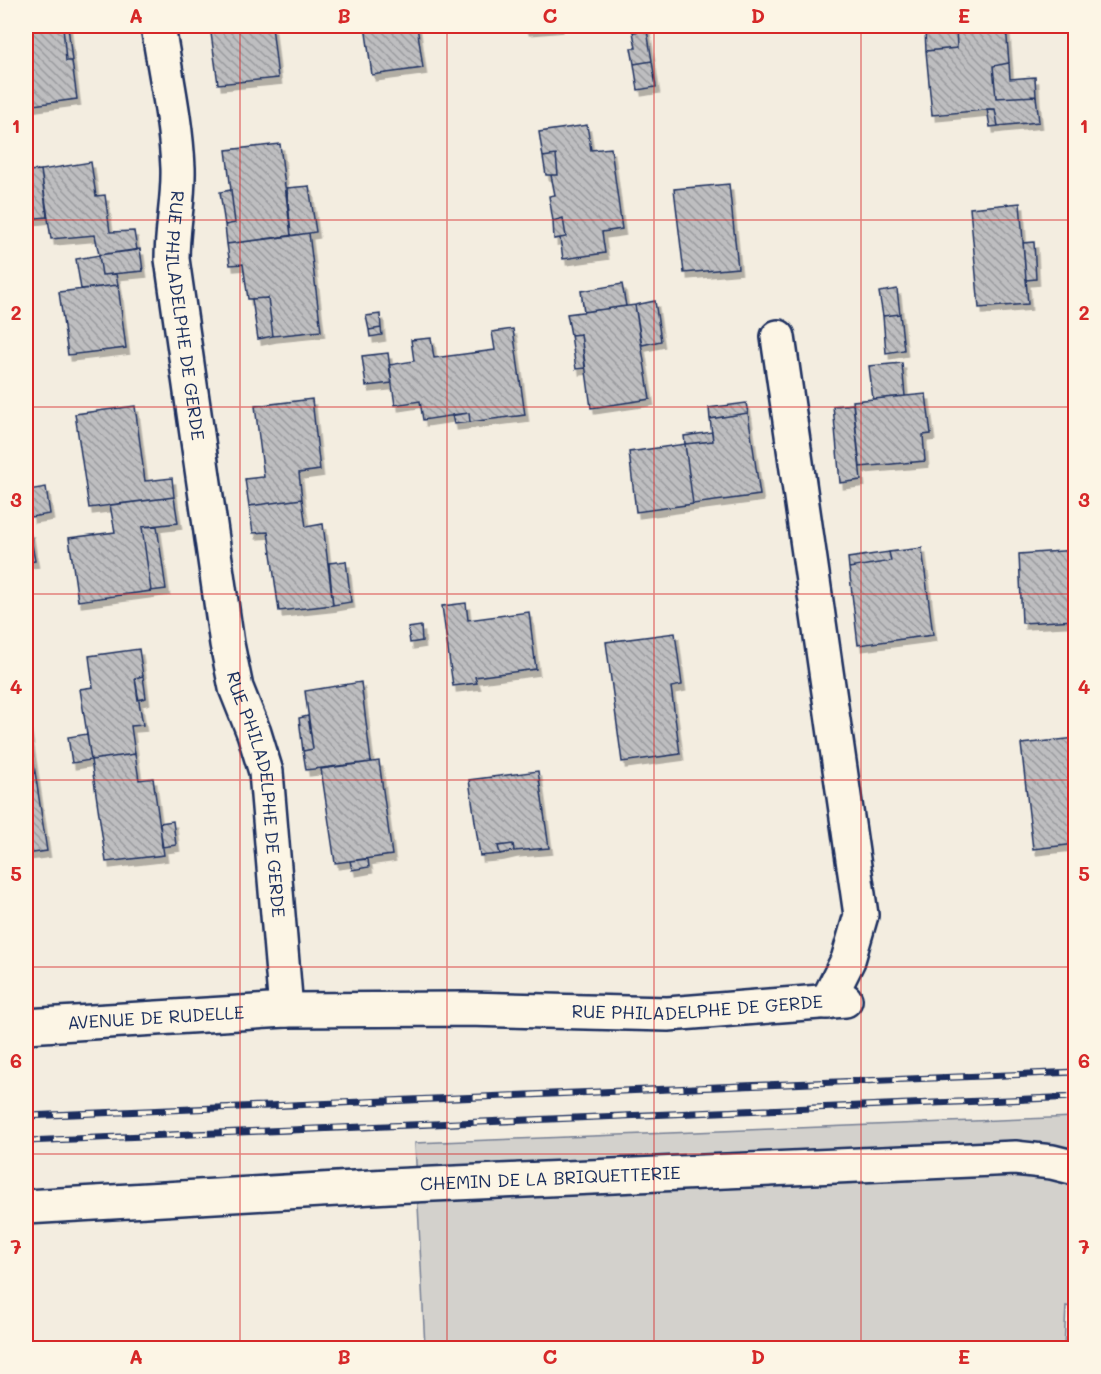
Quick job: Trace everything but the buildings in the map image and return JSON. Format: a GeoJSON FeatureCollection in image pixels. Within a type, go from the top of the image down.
{"type":"FeatureCollection","features":[{"type":"Feature","properties":{"kind":"street","name":"RUE PHILADELPHE DE GERDE"},"geometry":{"type":"LineString","coordinates":[[158,26],[178,165],[178,198],[172,228],[172,259],[227,644],[236,688],[254,733],[266,772],[286,1010],[466,1009],[668,1014],[836,1001],[861,915],[777,337]]}},
{"type":"Feature","properties":{"kind":"street","name":"AVENUE DE RUDELLE"},"geometry":{"type":"LineString","coordinates":[[26,1026],[286,1010]]}},
{"type":"Feature","properties":{"kind":"street","name":"CHEMIN DE LA BRIQUETTERIE"},"geometry":{"type":"LineString","coordinates":[[26,1207],[401,1185],[1015,1158],[1052,1162],[1076,1168]]}},
{"type":"Feature","properties":{"kind":"shaded area"},"geometry":{"type":"Polygon","coordinates":[[[1075,1117],[1075,1308],[1066,1306],[1064,1348],[425,1348],[415,1143],[1075,1117]]]}},
{"type":"Feature","properties":{"kind":"railway"},"geometry":{"type":"LineString","coordinates":[[26,1116],[1076,1072]]}},
{"type":"Feature","properties":{"kind":"railway"},"geometry":{"type":"LineString","coordinates":[[26,1141],[1076,1097]]}}]}
